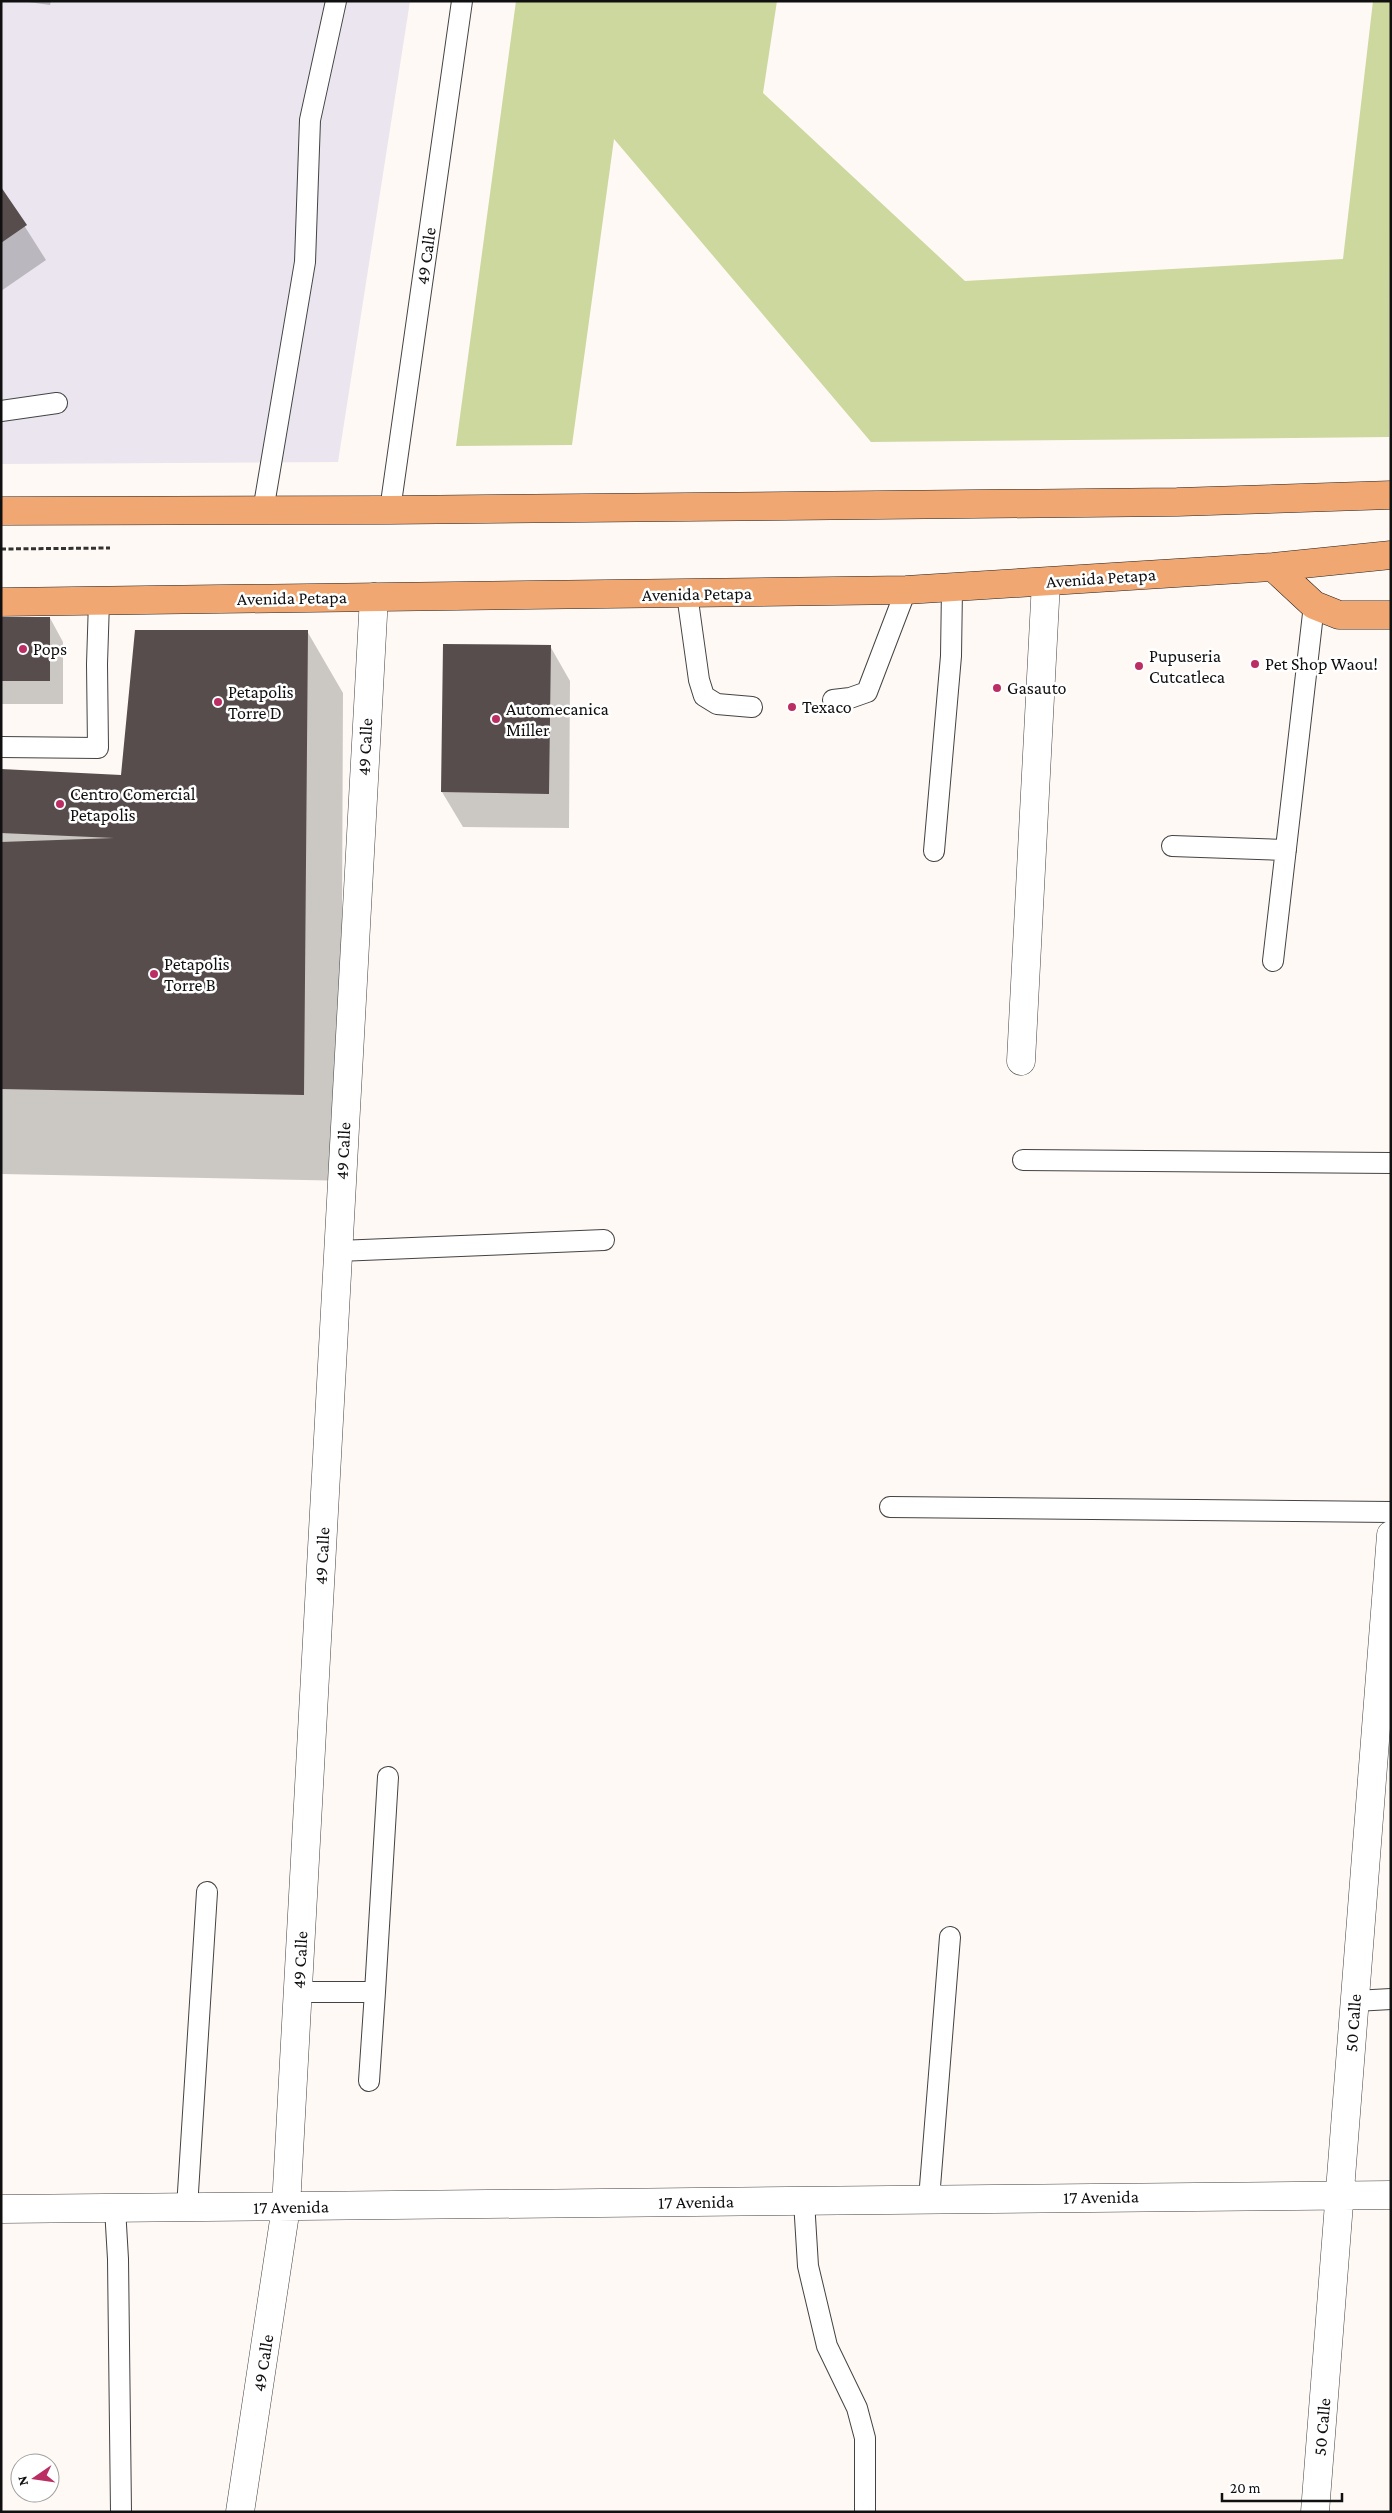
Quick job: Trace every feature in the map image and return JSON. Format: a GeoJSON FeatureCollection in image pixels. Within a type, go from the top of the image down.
{"type":"FeatureCollection","features":[{"type":"Feature","properties":{"kind":"main road"},"geometry":{"type":"LineString","coordinates":[[1356,497],[1391,476]]}},
{"type":"Feature","properties":{"kind":"main road"},"geometry":{"type":"LineString","coordinates":[[1,511],[264,511],[1177,502],[1391,495]]}},
{"type":"Feature","properties":{"kind":"main road","name":"Avenida Petapa"},"geometry":{"type":"LineString","coordinates":[[1,602],[906,590],[1272,566],[1391,555]]}},
{"type":"Feature","properties":{"kind":"main road"},"geometry":{"type":"LineString","coordinates":[[1272,566],[1391,574]]}},
{"type":"Feature","properties":{"kind":"main road"},"geometry":{"type":"LineString","coordinates":[[1272,566],[1314,605],[1339,615],[1391,615]]}},
{"type":"Feature","properties":{"kind":"street"},"geometry":{"type":"LineString","coordinates":[[1021,1061],[1046,582]]}},
{"type":"Feature","properties":{"kind":"street","name":"49 Calle"},"geometry":{"type":"LineString","coordinates":[[240,2512],[286,2207],[374,597]]}},
{"type":"Feature","properties":{"kind":"street","name":"50 Calle"},"geometry":{"type":"LineString","coordinates":[[1315,2512],[1391,1535]]}},
{"type":"Feature","properties":{"kind":"street","name":"17 Avenida"},"geometry":{"type":"LineString","coordinates":[[1,2209],[1340,2194],[1391,2195]]}},
{"type":"Feature","properties":{"kind":"lane"},"geometry":{"type":"LineString","coordinates":[[264,511],[305,262],[310,120],[336,1]]}},
{"type":"Feature","properties":{"kind":"lane","name":"49 Calle"},"geometry":{"type":"LineString","coordinates":[[390,510],[462,1]]}},
{"type":"Feature","properties":{"kind":"lane"},"geometry":{"type":"LineString","coordinates":[[1,411],[57,403]]}},
{"type":"Feature","properties":{"kind":"lane"},"geometry":{"type":"LineString","coordinates":[[934,851],[951,656],[952,588]]}},
{"type":"Feature","properties":{"kind":"lane"},"geometry":{"type":"LineString","coordinates":[[833,700],[850,698],[866,692],[906,590]]}},
{"type":"Feature","properties":{"kind":"lane"},"geometry":{"type":"LineString","coordinates":[[687,594],[699,680],[704,696],[717,704],[752,707]]}},
{"type":"Feature","properties":{"kind":"lane"},"geometry":{"type":"LineString","coordinates":[[1,747],[98,748],[96,664],[99,602]]}},
{"type":"Feature","properties":{"kind":"lane"},"geometry":{"type":"LineString","coordinates":[[1273,961],[1314,605]]}},
{"type":"Feature","properties":{"kind":"lane"},"geometry":{"type":"LineString","coordinates":[[1172,846],[1286,850]]}},
{"type":"Feature","properties":{"kind":"lane"},"geometry":{"type":"LineString","coordinates":[[1023,1160],[1391,1163]]}},
{"type":"Feature","properties":{"kind":"lane"},"geometry":{"type":"LineString","coordinates":[[338,1251],[604,1240]]}},
{"type":"Feature","properties":{"kind":"lane"},"geometry":{"type":"LineString","coordinates":[[890,1507],[1391,1512]]}},
{"type":"Feature","properties":{"kind":"lane"},"geometry":{"type":"LineString","coordinates":[[369,2081],[388,1777]]}},
{"type":"Feature","properties":{"kind":"lane"},"geometry":{"type":"LineString","coordinates":[[187,2208],[207,1892]]}},
{"type":"Feature","properties":{"kind":"lane"},"geometry":{"type":"LineString","coordinates":[[929,2199],[950,1937]]}},
{"type":"Feature","properties":{"kind":"lane"},"geometry":{"type":"LineString","coordinates":[[298,1992],[375,1992]]}},
{"type":"Feature","properties":{"kind":"lane"},"geometry":{"type":"LineString","coordinates":[[1355,2001],[1391,1999]]}},
{"type":"Feature","properties":{"kind":"lane"},"geometry":{"type":"LineString","coordinates":[[804,2201],[808,2266],[827,2346],[857,2408],[865,2438],[865,2512]]}},
{"type":"Feature","properties":{"kind":"lane"},"geometry":{"type":"LineString","coordinates":[[115,2208],[118,2259],[121,2512]]}},
{"type":"Feature","properties":{"kind":"shaded area"},"geometry":{"type":"Polygon","coordinates":[[[1,1],[410,1],[338,462],[1,464],[1,1]]]}},
{"type":"Feature","properties":{"kind":"green space"},"geometry":{"type":"Polygon","coordinates":[[[516,1],[777,1],[763,93],[965,281],[1343,259],[1373,1],[1391,1],[1389,437],[871,442],[614,139],[572,445],[456,446],[516,1]]]}},
{"type":"Feature","properties":{"kind":"building"},"geometry":{"type":"Polygon","coordinates":[[[1,187],[27,225],[1,243],[1,187]]]}},
{"type":"Feature","properties":{"kind":"building"},"geometry":{"type":"Polygon","coordinates":[[[1,617],[50,617],[50,681],[1,681],[1,617]]]}},
{"type":"Feature","properties":{"kind":"building","name":"Petapolis Torre B"},"geometry":{"type":"Polygon","coordinates":[[[135,630],[308,630],[304,1095],[1,1089],[1,842],[114,838],[1,833],[1,769],[121,775],[135,630]]]}},
{"type":"Feature","properties":{"kind":"building","name":"Automecanica Miller"},"geometry":{"type":"Polygon","coordinates":[[[443,644],[551,645],[549,794],[441,792],[443,644]]]}},
{"type":"Feature","properties":{"kind":"place","name":"Pops"},"geometry":{"type":"Point","coordinates":[23,649]}},
{"type":"Feature","properties":{"kind":"place","name":"Pet Shop Waou!"},"geometry":{"type":"Point","coordinates":[1255,664]}},
{"type":"Feature","properties":{"kind":"place","name":"Pupuseria Cutcatleca"},"geometry":{"type":"Point","coordinates":[1139,666]}},
{"type":"Feature","properties":{"kind":"place","name":"Gasauto"},"geometry":{"type":"Point","coordinates":[997,688]}},
{"type":"Feature","properties":{"kind":"place","name":"Petapolis Torre D"},"geometry":{"type":"Point","coordinates":[218,702]}},
{"type":"Feature","properties":{"kind":"place","name":"Texaco"},"geometry":{"type":"Point","coordinates":[792,707]}},
{"type":"Feature","properties":{"kind":"place","name":"Automecanica Miller"},"geometry":{"type":"Point","coordinates":[496,719]}},
{"type":"Feature","properties":{"kind":"place","name":"Centro Comercial Petapolis"},"geometry":{"type":"Point","coordinates":[60,804]}},
{"type":"Feature","properties":{"kind":"place","name":"Petapolis Torre B"},"geometry":{"type":"Point","coordinates":[154,974]}}]}
